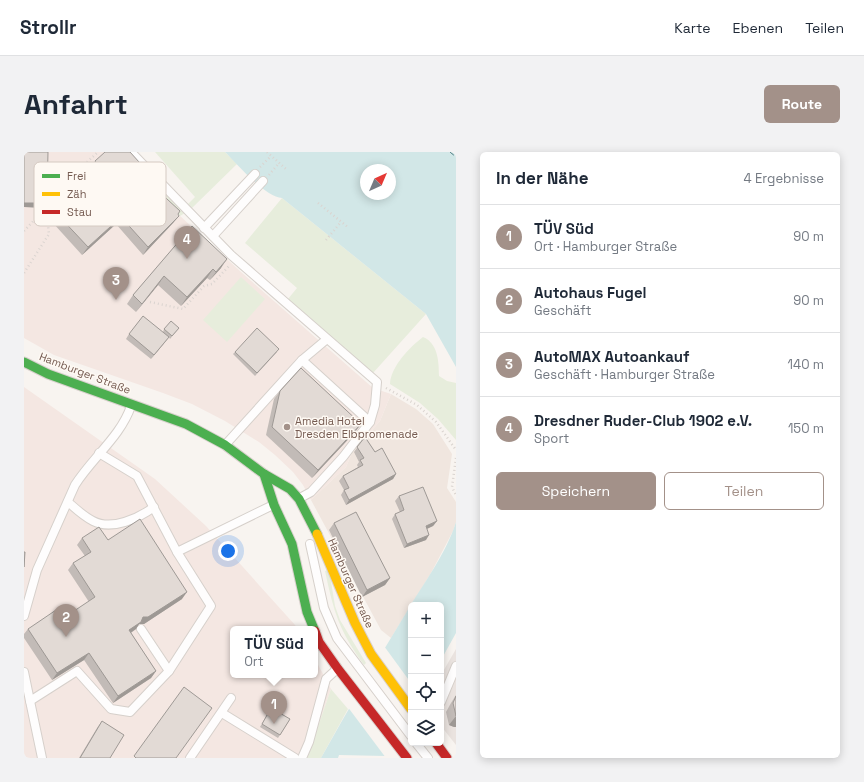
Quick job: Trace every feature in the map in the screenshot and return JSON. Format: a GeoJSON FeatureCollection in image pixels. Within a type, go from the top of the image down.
{"type":"FeatureCollection","features":[{"type":"Feature","properties":{"kind":"main road","name":"Hamburger Straße"},"geometry":{"type":"LineString","coordinates":[[24,362],[48,374],[186,424],[225,445],[264,474],[290,489],[299,499],[316,532],[355,623],[371,654],[408,705]]}},
{"type":"Feature","properties":{"kind":"main road"},"geometry":{"type":"LineString","coordinates":[[264,474],[274,505],[292,544],[307,612],[313,626]]}},
{"type":"Feature","properties":{"kind":"main road"},"geometry":{"type":"LineString","coordinates":[[318,637],[351,686],[407,758]]}},
{"type":"Feature","properties":{"kind":"main road"},"geometry":{"type":"LineString","coordinates":[[438,746],[448,758]]}},
{"type":"Feature","properties":{"kind":"lane"},"geometry":{"type":"LineString","coordinates":[[131,152],[141,162]]}},
{"type":"Feature","properties":{"kind":"lane"},"geometry":{"type":"LineString","coordinates":[[204,228],[256,172]]}},
{"type":"Feature","properties":{"kind":"lane"},"geometry":{"type":"LineString","coordinates":[[212,236],[265,179]]}},
{"type":"Feature","properties":{"kind":"lane"},"geometry":{"type":"LineString","coordinates":[[166,188],[236,259],[377,382],[375,405],[370,422],[343,457],[311,492],[299,499]]}},
{"type":"Feature","properties":{"kind":"lane"},"geometry":{"type":"LineString","coordinates":[[225,445],[302,360],[327,339]]}},
{"type":"Feature","properties":{"kind":"lane"},"geometry":{"type":"LineString","coordinates":[[302,360],[370,422]]}},
{"type":"Feature","properties":{"kind":"lane"},"geometry":{"type":"LineString","coordinates":[[24,616],[37,570],[75,485],[125,422],[132,404]]}},
{"type":"Feature","properties":{"kind":"lane"},"geometry":{"type":"LineString","coordinates":[[30,701],[77,671],[111,709],[130,712],[169,671],[211,606],[176,552],[137,476],[99,453]]}},
{"type":"Feature","properties":{"kind":"lane"},"geometry":{"type":"LineString","coordinates":[[264,474],[283,496]]}},
{"type":"Feature","properties":{"kind":"lane"},"geometry":{"type":"LineString","coordinates":[[68,502],[94,522],[115,524],[139,518],[154,507]]}},
{"type":"Feature","properties":{"kind":"lane"},"geometry":{"type":"LineString","coordinates":[[176,552],[274,505]]}},
{"type":"Feature","properties":{"kind":"lane"},"geometry":{"type":"LineString","coordinates":[[295,510],[306,532],[313,551],[324,608],[336,638],[360,672],[408,733]]}},
{"type":"Feature","properties":{"kind":"lane"},"geometry":{"type":"LineString","coordinates":[[141,629],[169,671]]}},
{"type":"Feature","properties":{"kind":"lane"},"geometry":{"type":"LineString","coordinates":[[444,695],[456,666]]}},
{"type":"Feature","properties":{"kind":"lane"},"geometry":{"type":"LineString","coordinates":[[302,758],[326,679],[338,668]]}},
{"type":"Feature","properties":{"kind":"lane"},"geometry":{"type":"LineString","coordinates":[[24,672],[42,758]]}},
{"type":"Feature","properties":{"kind":"lane"},"geometry":{"type":"LineString","coordinates":[[190,758],[222,714],[231,698]]}},
{"type":"Feature","properties":{"kind":"lane"},"geometry":{"type":"LineString","coordinates":[[222,714],[295,758]]}},
{"type":"Feature","properties":{"kind":"lane"},"geometry":{"type":"LineString","coordinates":[[418,746],[428,758]]}},
{"type":"Feature","properties":{"kind":"path"},"geometry":{"type":"LineString","coordinates":[[87,162],[98,152]]}},
{"type":"Feature","properties":{"kind":"path"},"geometry":{"type":"LineString","coordinates":[[267,152],[286,169]]}},
{"type":"Feature","properties":{"kind":"path"},"geometry":{"type":"LineString","coordinates":[[256,172],[271,156]]}},
{"type":"Feature","properties":{"kind":"path"},"geometry":{"type":"LineString","coordinates":[[265,179],[279,163]]}},
{"type":"Feature","properties":{"kind":"path"},"geometry":{"type":"LineString","coordinates":[[318,204],[349,228]]}},
{"type":"Feature","properties":{"kind":"path"},"geometry":{"type":"LineString","coordinates":[[24,231],[34,220]]}},
{"type":"Feature","properties":{"kind":"path"},"geometry":{"type":"LineString","coordinates":[[326,240],[341,222]]}},
{"type":"Feature","properties":{"kind":"path"},"geometry":{"type":"LineString","coordinates":[[24,273],[49,234],[48,226]]}},
{"type":"Feature","properties":{"kind":"path"},"geometry":{"type":"LineString","coordinates":[[150,302],[183,309],[204,286],[212,284],[236,259]]}},
{"type":"Feature","properties":{"kind":"path"},"geometry":{"type":"LineString","coordinates":[[377,382],[417,406],[436,422],[456,450]]}},
{"type":"Feature","properties":{"kind":"path"},"geometry":{"type":"LineString","coordinates":[[456,458],[452,487],[456,495]]}},
{"type":"Feature","properties":{"kind":"shaded area"},"geometry":{"type":"Polygon","coordinates":[[[24,152],[117,152],[126,162],[34,162],[34,226],[166,226],[166,203],[241,272],[373,388],[391,394],[380,421],[352,453],[346,467],[311,500],[303,485],[293,472],[275,455],[259,442],[225,421],[192,404],[54,355],[24,338],[24,152]]]}},
{"type":"Feature","properties":{"kind":"shaded area"},"geometry":{"type":"Polygon","coordinates":[[[225,152],[456,152],[456,367],[426,314],[282,198],[275,197],[260,187],[225,152]]]}},
{"type":"Feature","properties":{"kind":"shaded area"},"geometry":{"type":"Polygon","coordinates":[[[24,387],[155,479],[206,526],[295,625],[230,626],[230,678],[318,678],[318,665],[331,689],[307,758],[24,758],[24,387]]]}},
{"type":"Feature","properties":{"kind":"shaded area"},"geometry":{"type":"Polygon","coordinates":[[[391,394],[416,409],[433,424],[452,454],[447,488],[456,502],[456,522],[453,531],[431,573],[413,602],[408,602],[408,610],[391,638],[381,630],[311,500],[346,467],[352,453],[380,421],[391,394]]]}},
{"type":"Feature","properties":{"kind":"shaded area"},"geometry":{"type":"Polygon","coordinates":[[[456,522],[456,633],[444,655],[444,602],[413,602],[452,534],[456,522]]]}},
{"type":"Feature","properties":{"kind":"shaded area"},"geometry":{"type":"Polygon","coordinates":[[[408,610],[408,718],[385,756],[339,755],[338,758],[321,758],[373,667],[408,610]]]}},
{"type":"Feature","properties":{"kind":"shaded area"},"geometry":{"type":"Polygon","coordinates":[[[456,649],[456,745],[444,730],[444,670],[456,649]]]}},
{"type":"Feature","properties":{"kind":"green space"},"geometry":{"type":"Polygon","coordinates":[[[126,152],[136,162],[133,162],[126,152]]]}},
{"type":"Feature","properties":{"kind":"green space"},"geometry":{"type":"Polygon","coordinates":[[[155,152],[225,152],[237,164],[192,208],[188,204],[195,197],[166,164],[166,162],[164,162],[155,152]]]}},
{"type":"Feature","properties":{"kind":"green space"},"geometry":{"type":"Polygon","coordinates":[[[166,193],[185,213],[180,216],[166,203],[166,193]]]}},
{"type":"Feature","properties":{"kind":"green space"},"geometry":{"type":"Polygon","coordinates":[[[282,198],[426,314],[373,373],[288,299],[297,288],[245,243],[282,198]]]}},
{"type":"Feature","properties":{"kind":"green space"},"geometry":{"type":"Polygon","coordinates":[[[241,277],[265,299],[227,342],[203,320],[241,277]]]}},
{"type":"Feature","properties":{"kind":"green space"},"geometry":{"type":"Polygon","coordinates":[[[423,337],[435,348],[439,365],[439,376],[447,381],[456,383],[456,440],[438,419],[420,403],[390,384],[391,377],[397,364],[412,346],[423,337]]]}},
{"type":"Feature","properties":{"kind":"green space"},"geometry":{"type":"Polygon","coordinates":[[[329,570],[335,606],[340,620],[366,663],[364,665],[338,621],[325,571],[329,570]]]}},
{"type":"Feature","properties":{"kind":"green space"},"geometry":{"type":"Polygon","coordinates":[[[331,689],[348,709],[321,758],[307,758],[331,689]]]}},
{"type":"Feature","properties":{"kind":"pier"},"geometry":{"type":"Polygon","coordinates":[[[384,646],[408,679],[408,722],[386,758],[347,706],[384,646]]]}},
{"type":"Feature","properties":{"kind":"building"},"geometry":{"type":"Polygon","coordinates":[[[24,152],[48,152],[48,162],[34,162],[34,203],[24,203],[24,152]]]}},
{"type":"Feature","properties":{"kind":"building"},"geometry":{"type":"Polygon","coordinates":[[[105,152],[130,152],[139,162],[96,162],[95,161],[105,152]]]}},
{"type":"Feature","properties":{"kind":"building"},"geometry":{"type":"Polygon","coordinates":[[[166,198],[180,211],[178,214],[179,216],[148,247],[129,226],[166,226],[166,198]]]}},
{"type":"Feature","properties":{"kind":"building"},"geometry":{"type":"Polygon","coordinates":[[[68,226],[111,226],[88,247],[68,226]]]}},
{"type":"Feature","properties":{"kind":"building"},"geometry":{"type":"Polygon","coordinates":[[[192,226],[227,259],[216,272],[213,269],[187,297],[164,276],[142,304],[133,295],[192,226]]]}},
{"type":"Feature","properties":{"kind":"building"},"geometry":{"type":"Polygon","coordinates":[[[143,316],[169,337],[154,355],[129,334],[143,316]]]}},
{"type":"Feature","properties":{"kind":"building"},"geometry":{"type":"Polygon","coordinates":[[[171,321],[179,328],[172,336],[164,329],[171,321]]]}},
{"type":"Feature","properties":{"kind":"building"},"geometry":{"type":"Polygon","coordinates":[[[257,328],[279,349],[257,373],[235,352],[257,328]]]}},
{"type":"Feature","properties":{"kind":"building","name":"Amedia Hotel Dresden Elbpromenade"},"geometry":{"type":"Polygon","coordinates":[[[301,368],[361,424],[318,470],[272,427],[280,391],[301,368]]]}},
{"type":"Feature","properties":{"kind":"building"},"geometry":{"type":"Polygon","coordinates":[[[365,437],[375,452],[382,448],[396,474],[349,500],[344,490],[349,488],[343,476],[363,465],[360,460],[364,458],[357,447],[365,437]]]}},
{"type":"Feature","properties":{"kind":"building"},"geometry":{"type":"Polygon","coordinates":[[[423,487],[437,521],[426,526],[429,535],[407,544],[395,514],[404,510],[399,496],[423,487]]]}},
{"type":"Feature","properties":{"kind":"building"},"geometry":{"type":"Polygon","coordinates":[[[356,512],[390,578],[367,590],[334,523],[356,512]]]}},
{"type":"Feature","properties":{"kind":"building"},"geometry":{"type":"Polygon","coordinates":[[[140,519],[187,592],[148,617],[143,617],[141,622],[129,630],[156,671],[118,696],[89,653],[57,673],[28,629],[59,608],[65,617],[95,597],[73,563],[91,552],[82,538],[99,527],[108,540],[140,519]]]}},
{"type":"Feature","properties":{"kind":"building"},"geometry":{"type":"Polygon","coordinates":[[[184,687],[212,708],[176,758],[136,758],[134,756],[184,687]]]}},
{"type":"Feature","properties":{"kind":"building"},"geometry":{"type":"Polygon","coordinates":[[[456,696],[456,716],[453,703],[456,696]]]}},
{"type":"Feature","properties":{"kind":"building"},"geometry":{"type":"Polygon","coordinates":[[[271,708],[290,719],[280,735],[262,724],[271,708]]]}},
{"type":"Feature","properties":{"kind":"building"},"geometry":{"type":"Polygon","coordinates":[[[102,721],[124,735],[110,758],[80,758],[102,721]]]}},
{"type":"Feature","properties":{"kind":"ferry route"},"geometry":{"type":"LineString","coordinates":[[450,152],[456,157]]}},
{"type":"Feature","properties":{"kind":"traffic: fast"},"geometry":{"type":"LineString","coordinates":[[24,362],[48,374],[186,424],[225,445],[264,474],[290,489],[299,499],[317,534]]}},
{"type":"Feature","properties":{"kind":"traffic: fast"},"geometry":{"type":"LineString","coordinates":[[264,474],[274,505],[292,544],[307,612],[313,626]]}},
{"type":"Feature","properties":{"kind":"traffic: slow"},"geometry":{"type":"LineString","coordinates":[[317,534],[355,623],[371,654],[408,705]]}},
{"type":"Feature","properties":{"kind":"traffic: jam"},"geometry":{"type":"LineString","coordinates":[[318,639],[338,669],[407,758]]}},
{"type":"Feature","properties":{"kind":"traffic: jam"},"geometry":{"type":"LineString","coordinates":[[438,746],[447,758]]}},
{"type":"Feature","properties":{"kind":"place","name":"Dresdner Ruder-Club 1902 e.V."},"geometry":{"type":"Point","coordinates":[187,259]}},
{"type":"Feature","properties":{"kind":"place","name":"AutoMAX Autoankauf"},"geometry":{"type":"Point","coordinates":[116,300]}},
{"type":"Feature","properties":{"kind":"place","name":"Amedia Hotel Dresden Elbpromenade"},"geometry":{"type":"Point","coordinates":[287,427]}},
{"type":"Feature","properties":{"kind":"place","name":"Autohaus Fugel"},"geometry":{"type":"Point","coordinates":[66,637]}},
{"type":"Feature","properties":{"kind":"place","name":"TÜV Süd"},"geometry":{"type":"Point","coordinates":[274,724]}}]}
